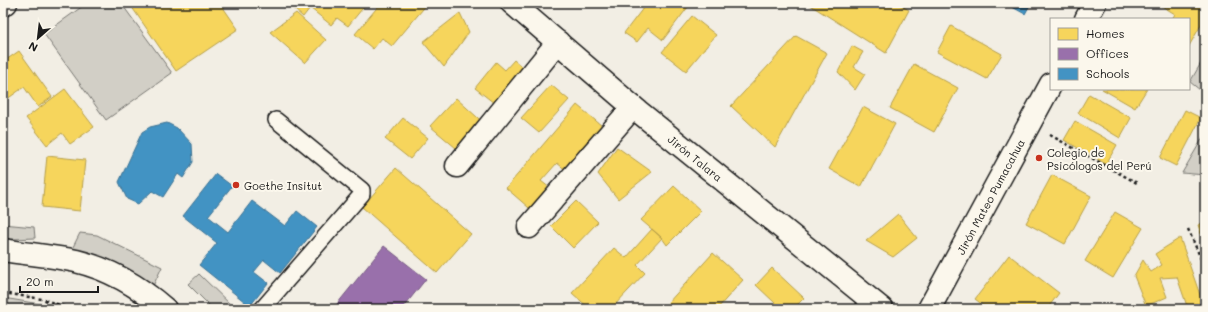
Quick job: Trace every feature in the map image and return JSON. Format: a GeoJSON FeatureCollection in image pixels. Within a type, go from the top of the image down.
{"type":"FeatureCollection","features":[{"type":"Feature","properties":{"kind":"street","name":"Jirón Talara"},"geometry":{"type":"LineString","coordinates":[[512,3],[633,107],[882,309]]}},
{"type":"Feature","properties":{"kind":"street"},"geometry":{"type":"LineString","coordinates":[[1087,18],[1095,3]]}},
{"type":"Feature","properties":{"kind":"street"},"geometry":{"type":"LineString","coordinates":[[457,166],[558,42]]}},
{"type":"Feature","properties":{"kind":"street","name":"Jirón Mateo Pumacahua"},"geometry":{"type":"LineString","coordinates":[[929,309],[1050,86]]}},
{"type":"Feature","properties":{"kind":"street"},"geometry":{"type":"LineString","coordinates":[[529,227],[633,107]]}},
{"type":"Feature","properties":{"kind":"street"},"geometry":{"type":"LineString","coordinates":[[3,250],[76,261],[110,273],[151,296],[165,309]]}},
{"type":"Feature","properties":{"kind":"lane"},"geometry":{"type":"LineString","coordinates":[[262,309],[362,194],[362,190],[276,120]]}},
{"type":"Feature","properties":{"kind":"path"},"geometry":{"type":"LineString","coordinates":[[1030,124],[1137,183]]}},
{"type":"Feature","properties":{"kind":"path"},"geometry":{"type":"LineString","coordinates":[[1188,229],[1205,268]]}},
{"type":"Feature","properties":{"kind":"path"},"geometry":{"type":"LineString","coordinates":[[3,293],[42,299],[71,309]]}},
{"type":"Feature","properties":{"kind":"shaded area"},"geometry":{"type":"Polygon","coordinates":[[[87,3],[121,3],[172,73],[106,120],[44,34],[87,3]]]}},
{"type":"Feature","properties":{"kind":"shaded area"},"geometry":{"type":"Polygon","coordinates":[[[1205,56],[1205,94],[1190,82],[1205,56]]]}},
{"type":"Feature","properties":{"kind":"shaded area"},"geometry":{"type":"Polygon","coordinates":[[[1205,134],[1205,175],[1182,173],[1205,134]]]}},
{"type":"Feature","properties":{"kind":"shaded area"},"geometry":{"type":"Polygon","coordinates":[[[3,224],[34,227],[35,238],[3,238],[3,224]]]}},
{"type":"Feature","properties":{"kind":"shaded area"},"geometry":{"type":"Polygon","coordinates":[[[80,233],[97,235],[162,267],[152,288],[72,249],[80,233]]]}},
{"type":"Feature","properties":{"kind":"shaded area"},"geometry":{"type":"Polygon","coordinates":[[[199,274],[235,309],[213,309],[188,284],[199,274]]]}},
{"type":"Feature","properties":{"kind":"shaded area"},"geometry":{"type":"Polygon","coordinates":[[[3,298],[40,304],[54,309],[3,309],[3,298]]]}},
{"type":"Feature","properties":{"kind":"building: Homes"},"geometry":{"type":"Polygon","coordinates":[[[129,3],[220,3],[238,29],[176,71],[129,3]]]}},
{"type":"Feature","properties":{"kind":"building: Homes"},"geometry":{"type":"Polygon","coordinates":[[[287,3],[367,3],[348,26],[337,18],[331,25],[310,8],[303,17],[287,3]]]}},
{"type":"Feature","properties":{"kind":"building: Homes"},"geometry":{"type":"Polygon","coordinates":[[[381,3],[428,3],[392,46],[382,38],[373,49],[355,34],[381,3]]]}},
{"type":"Feature","properties":{"kind":"building: Homes"},"geometry":{"type":"Polygon","coordinates":[[[647,3],[650,3],[658,9],[663,3],[691,3],[663,40],[648,28],[637,42],[624,33],[647,3]]]}},
{"type":"Feature","properties":{"kind":"building: Homes"},"geometry":{"type":"Polygon","coordinates":[[[807,3],[896,3],[909,10],[886,53],[807,3]]]}},
{"type":"Feature","properties":{"kind":"building: Homes"},"geometry":{"type":"Polygon","coordinates":[[[1157,3],[1205,3],[1205,18],[1190,44],[1190,18],[1173,18],[1175,14],[1157,3]]]}},
{"type":"Feature","properties":{"kind":"building: Homes"},"geometry":{"type":"Polygon","coordinates":[[[296,13],[326,40],[305,63],[270,32],[296,13]]]}},
{"type":"Feature","properties":{"kind":"building: Homes"},"geometry":{"type":"Polygon","coordinates":[[[460,13],[469,32],[444,67],[423,42],[460,13]]]}},
{"type":"Feature","properties":{"kind":"building: Homes"},"geometry":{"type":"Polygon","coordinates":[[[692,16],[716,35],[686,71],[662,52],[692,16]]]}},
{"type":"Feature","properties":{"kind":"building: Homes"},"geometry":{"type":"Polygon","coordinates":[[[951,26],[1002,54],[987,79],[937,52],[951,26]]]}},
{"type":"Feature","properties":{"kind":"building: Homes"},"geometry":{"type":"Polygon","coordinates":[[[796,36],[827,53],[775,147],[731,106],[796,36]]]}},
{"type":"Feature","properties":{"kind":"building: Homes"},"geometry":{"type":"Polygon","coordinates":[[[852,46],[863,52],[854,67],[865,74],[855,90],[838,72],[852,46]]]}},
{"type":"Feature","properties":{"kind":"building: Homes"},"geometry":{"type":"Polygon","coordinates":[[[19,51],[52,97],[38,107],[24,87],[3,102],[3,62],[19,51]]]}},
{"type":"Feature","properties":{"kind":"building: Homes"},"geometry":{"type":"Polygon","coordinates":[[[514,60],[527,71],[499,107],[475,88],[496,62],[505,70],[514,60]]]}},
{"type":"Feature","properties":{"kind":"building: Homes"},"geometry":{"type":"Polygon","coordinates":[[[914,64],[958,88],[934,132],[890,108],[914,64]]]}},
{"type":"Feature","properties":{"kind":"building: Homes"},"geometry":{"type":"Polygon","coordinates":[[[551,85],[569,100],[539,133],[521,118],[551,85]]]}},
{"type":"Feature","properties":{"kind":"building: Homes"},"geometry":{"type":"Polygon","coordinates":[[[65,89],[94,127],[70,144],[62,133],[47,145],[26,118],[65,89]]]}},
{"type":"Feature","properties":{"kind":"building: Homes"},"geometry":{"type":"Polygon","coordinates":[[[1104,90],[1146,90],[1135,108],[1104,90]]]}},
{"type":"Feature","properties":{"kind":"building: Homes"},"geometry":{"type":"Polygon","coordinates":[[[1089,94],[1131,118],[1120,138],[1078,113],[1089,94]]]}},
{"type":"Feature","properties":{"kind":"building: Homes"},"geometry":{"type":"Polygon","coordinates":[[[456,98],[488,127],[463,154],[430,126],[456,98]]]}},
{"type":"Feature","properties":{"kind":"building: Homes"},"geometry":{"type":"Polygon","coordinates":[[[577,105],[608,131],[571,174],[557,163],[541,181],[555,192],[536,214],[506,188],[577,105]]]}},
{"type":"Feature","properties":{"kind":"building: Homes"},"geometry":{"type":"Polygon","coordinates":[[[863,107],[895,124],[861,187],[829,169],[863,107]]]}},
{"type":"Feature","properties":{"kind":"building: Homes"},"geometry":{"type":"Polygon","coordinates":[[[1185,110],[1201,118],[1176,166],[1160,158],[1185,110]]]}},
{"type":"Feature","properties":{"kind":"building: Homes"},"geometry":{"type":"Polygon","coordinates":[[[403,118],[428,138],[410,159],[385,139],[403,118]]]}},
{"type":"Feature","properties":{"kind":"building: Homes"},"geometry":{"type":"Polygon","coordinates":[[[1075,121],[1117,145],[1106,164],[1064,140],[1075,121]]]}},
{"type":"Feature","properties":{"kind":"building: Homes"},"geometry":{"type":"Polygon","coordinates":[[[617,147],[652,172],[618,199],[598,174],[617,147]]]}},
{"type":"Feature","properties":{"kind":"building: Homes"},"geometry":{"type":"Polygon","coordinates":[[[47,156],[85,160],[80,211],[42,207],[47,156]]]}},
{"type":"Feature","properties":{"kind":"building: Homes"},"geometry":{"type":"Polygon","coordinates":[[[396,168],[471,234],[437,273],[362,207],[396,168]]]}},
{"type":"Feature","properties":{"kind":"building: Homes"},"geometry":{"type":"Polygon","coordinates":[[[1052,175],[1091,196],[1065,244],[1026,223],[1052,175]]]}},
{"type":"Feature","properties":{"kind":"building: Homes"},"geometry":{"type":"Polygon","coordinates":[[[674,186],[701,211],[667,245],[662,238],[641,220],[674,186]]]}},
{"type":"Feature","properties":{"kind":"building: Homes"},"geometry":{"type":"Polygon","coordinates":[[[576,201],[598,222],[573,248],[551,226],[576,201]]]}},
{"type":"Feature","properties":{"kind":"building: Homes"},"geometry":{"type":"Polygon","coordinates":[[[1115,212],[1143,228],[1113,278],[1085,261],[1115,212]]]}},
{"type":"Feature","properties":{"kind":"building: Homes"},"geometry":{"type":"Polygon","coordinates":[[[898,214],[917,238],[893,257],[866,241],[898,214]]]}},
{"type":"Feature","properties":{"kind":"building: Homes"},"geometry":{"type":"Polygon","coordinates":[[[1205,222],[1205,245],[1198,225],[1205,222]]]}},
{"type":"Feature","properties":{"kind":"building: Homes"},"geometry":{"type":"Polygon","coordinates":[[[652,229],[662,238],[637,265],[645,273],[611,309],[590,309],[572,293],[614,248],[626,258],[652,229]]]}},
{"type":"Feature","properties":{"kind":"building: Homes"},"geometry":{"type":"Polygon","coordinates":[[[1180,238],[1205,309],[1188,309],[1177,277],[1160,278],[1167,297],[1146,306],[1134,276],[1143,260],[1151,272],[1162,265],[1155,254],[1180,238]]]}},
{"type":"Feature","properties":{"kind":"building: Homes"},"geometry":{"type":"Polygon","coordinates":[[[713,253],[743,280],[717,309],[673,309],[667,304],[713,253]]]}},
{"type":"Feature","properties":{"kind":"building: Homes"},"geometry":{"type":"Polygon","coordinates":[[[1009,255],[1059,293],[1047,309],[988,309],[975,299],[1009,255]]]}},
{"type":"Feature","properties":{"kind":"building: Homes"},"geometry":{"type":"Polygon","coordinates":[[[772,268],[804,298],[793,309],[769,309],[775,303],[756,285],[772,268]]]}},
{"type":"Feature","properties":{"kind":"building: Offices"},"geometry":{"type":"Polygon","coordinates":[[[384,246],[426,279],[402,309],[333,309],[384,246]]]}},
{"type":"Feature","properties":{"kind":"building: Schools"},"geometry":{"type":"Polygon","coordinates":[[[1005,3],[1031,3],[1025,14],[1005,3]]]}},
{"type":"Feature","properties":{"kind":"building: Schools"},"geometry":{"type":"Polygon","coordinates":[[[167,123],[177,128],[192,144],[193,162],[183,178],[178,174],[163,197],[152,191],[138,204],[127,199],[119,182],[142,132],[150,127],[167,123]]]}},
{"type":"Feature","properties":{"kind":"building: Schools"},"geometry":{"type":"Polygon","coordinates":[[[216,174],[232,186],[208,216],[228,232],[252,201],[285,226],[297,211],[317,227],[280,273],[264,260],[254,272],[268,283],[250,306],[199,265],[217,243],[183,216],[216,174]]]}},
{"type":"Feature","properties":{"kind":"place","name":"Colegio de Psicólogos del Perú"},"geometry":{"type":"Point","coordinates":[1039,158]}},
{"type":"Feature","properties":{"kind":"place","name":"Goethe Insitut"},"geometry":{"type":"Point","coordinates":[236,185]}}]}
